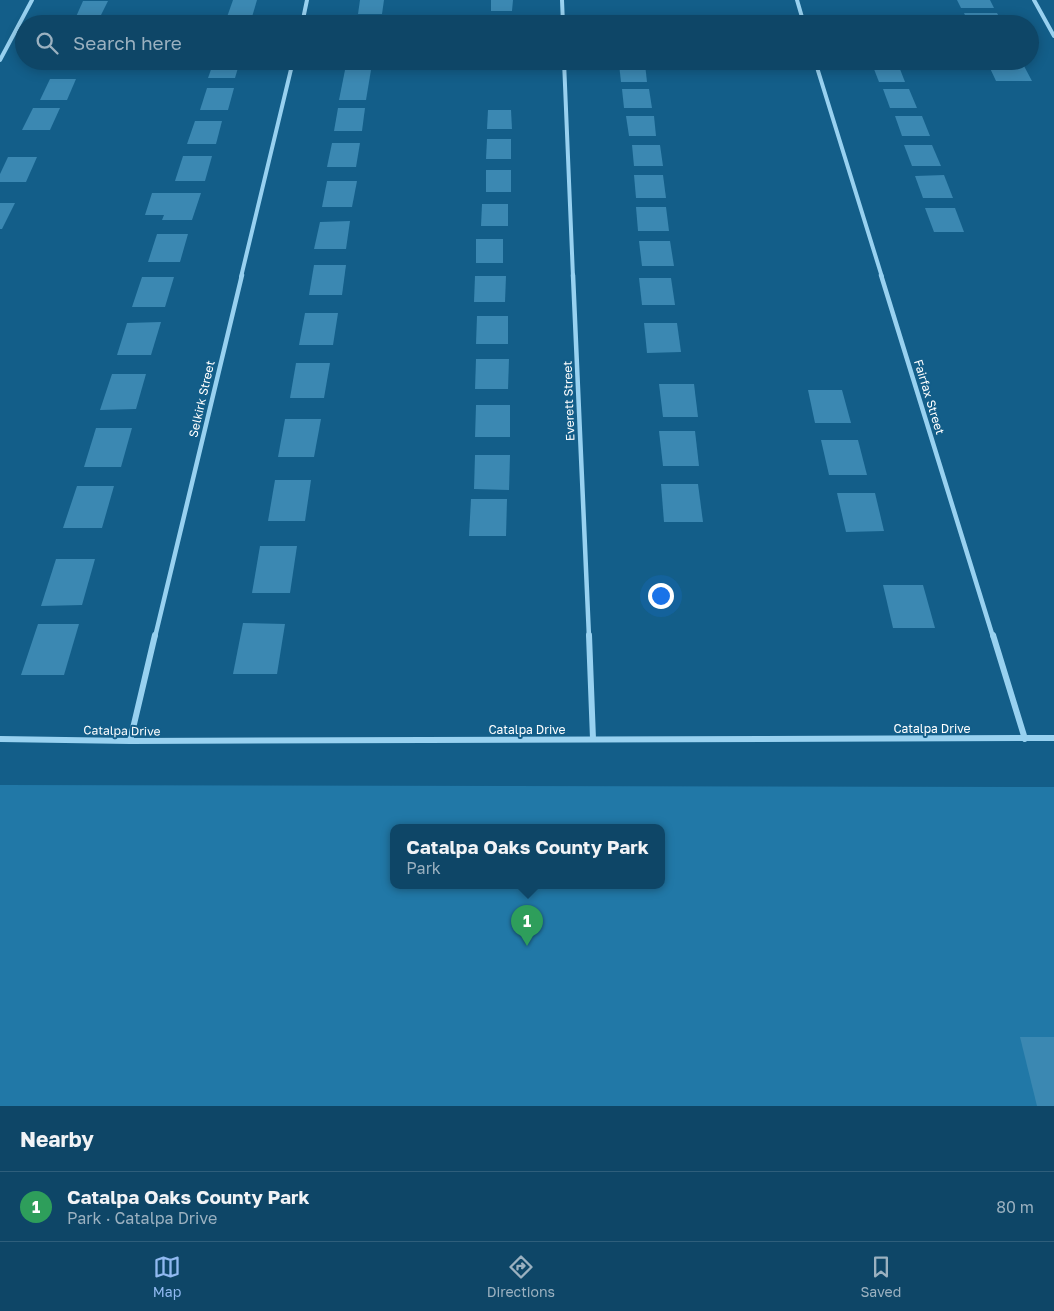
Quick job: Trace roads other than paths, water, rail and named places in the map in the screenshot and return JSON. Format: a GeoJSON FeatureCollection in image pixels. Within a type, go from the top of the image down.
{"type":"FeatureCollection","features":[{"type":"Feature","properties":{"kind":"street"},"geometry":{"type":"LineString","coordinates":[[24,15],[32,0]]}},
{"type":"Feature","properties":{"kind":"street"},"geometry":{"type":"LineString","coordinates":[[304,15],[307,0]]}},
{"type":"Feature","properties":{"kind":"street"},"geometry":{"type":"LineString","coordinates":[[562,0],[563,15]]}},
{"type":"Feature","properties":{"kind":"street"},"geometry":{"type":"LineString","coordinates":[[796,0],[801,15]]}},
{"type":"Feature","properties":{"kind":"street"},"geometry":{"type":"LineString","coordinates":[[1034,0],[1054,36]]}},
{"type":"Feature","properties":{"kind":"street"},"geometry":{"type":"LineString","coordinates":[[0,60],[15,32]]}},
{"type":"Feature","properties":{"kind":"street","name":"Selkirk Street"},"geometry":{"type":"LineString","coordinates":[[130,741],[291,70]]}},
{"type":"Feature","properties":{"kind":"street","name":"Everett Street"},"geometry":{"type":"LineString","coordinates":[[564,70],[594,739]]}},
{"type":"Feature","properties":{"kind":"street","name":"Fairfax Street"},"geometry":{"type":"LineString","coordinates":[[818,70],[1025,738]]}},
{"type":"Feature","properties":{"kind":"street","name":"Catalpa Drive"},"geometry":{"type":"LineString","coordinates":[[0,739],[130,741],[1054,738]]}},
{"type":"Feature","properties":{"kind":"place","name":"Catalpa Oaks County Park"},"geometry":{"type":"Point","coordinates":[527,946]}}]}
